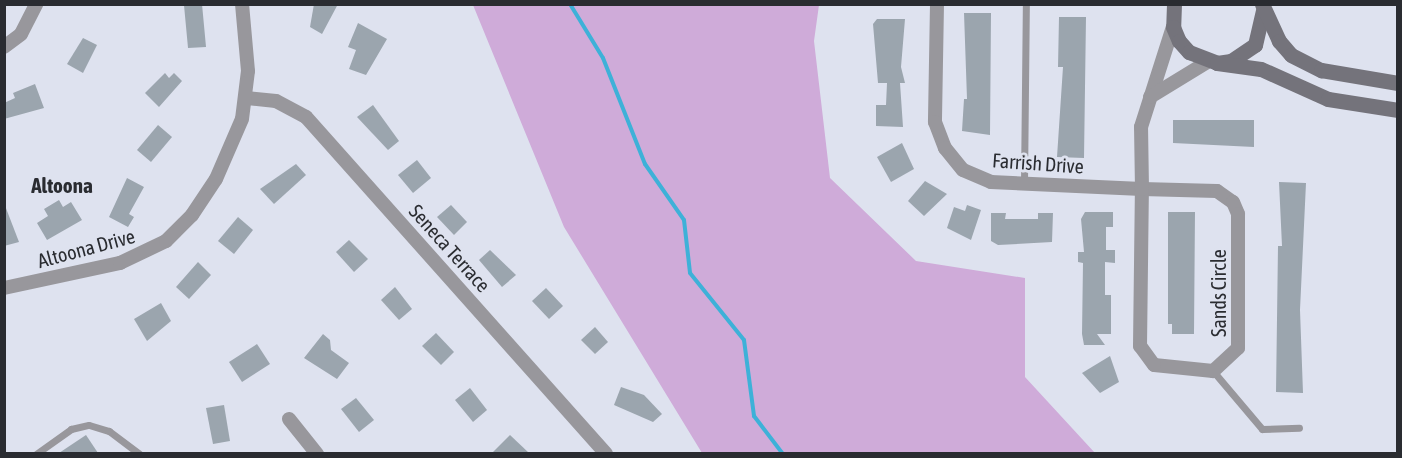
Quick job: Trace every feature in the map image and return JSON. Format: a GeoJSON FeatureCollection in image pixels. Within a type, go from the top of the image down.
{"type":"FeatureCollection","features":[{"type":"Feature","properties":{"kind":"street"},"geometry":{"type":"LineString","coordinates":[[4,47],[21,34],[36,4]]}},
{"type":"Feature","properties":{"kind":"street","name":"Altoona Drive"},"geometry":{"type":"LineString","coordinates":[[4,288],[120,263],[166,241],[192,215],[216,179],[247,98],[242,4]]}},
{"type":"Feature","properties":{"kind":"street","name":"Farrish Drive"},"geometry":{"type":"LineString","coordinates":[[937,4],[935,122],[945,148],[963,170],[991,182],[1142,189]]}},
{"type":"Feature","properties":{"kind":"street"},"geometry":{"type":"LineString","coordinates":[[1150,97],[1213,62],[1238,58],[1254,45],[1261,32],[1262,4]]}},
{"type":"Feature","properties":{"kind":"street"},"geometry":{"type":"LineString","coordinates":[[1262,4],[1279,41],[1291,55],[1321,70],[1398,83]]}},
{"type":"Feature","properties":{"kind":"street"},"geometry":{"type":"LineString","coordinates":[[1173,6],[1173,27],[1141,127],[1140,346],[1154,365],[1213,370]]}},
{"type":"Feature","properties":{"kind":"street"},"geometry":{"type":"LineString","coordinates":[[1173,27],[1189,52],[1213,62],[1261,69],[1328,99],[1398,110]]}},
{"type":"Feature","properties":{"kind":"street","name":"Seneca Terrace"},"geometry":{"type":"LineString","coordinates":[[247,98],[276,101],[306,117],[606,453]]}},
{"type":"Feature","properties":{"kind":"street","name":"Sands Circle"},"geometry":{"type":"LineString","coordinates":[[1142,189],[1218,191],[1233,202],[1238,214],[1238,348],[1213,370]]}},
{"type":"Feature","properties":{"kind":"street"},"geometry":{"type":"LineString","coordinates":[[289,419],[316,453]]}},
{"type":"Feature","properties":{"kind":"lane"},"geometry":{"type":"LineString","coordinates":[[1024,183],[1026,4]]}},
{"type":"Feature","properties":{"kind":"lane"},"geometry":{"type":"LineString","coordinates":[[1213,370],[1262,429],[1299,428]]}},
{"type":"Feature","properties":{"kind":"lane"},"geometry":{"type":"LineString","coordinates":[[36,453],[71,429],[89,425],[109,431],[139,453]]}},
{"type":"Feature","properties":{"kind":"shaded area"},"geometry":{"type":"Polygon","coordinates":[[[473,5],[819,5],[814,41],[830,178],[916,261],[1025,278],[1025,377],[1095,453],[702,453],[564,227],[473,5]]]}},
{"type":"Feature","properties":{"kind":"building"},"geometry":{"type":"Polygon","coordinates":[[[202,4],[206,47],[188,48],[184,5],[202,4]]]}},
{"type":"Feature","properties":{"kind":"building"},"geometry":{"type":"Polygon","coordinates":[[[314,4],[338,4],[322,34],[310,27],[314,4]]]}},
{"type":"Feature","properties":{"kind":"building"},"geometry":{"type":"Polygon","coordinates":[[[964,13],[991,13],[990,135],[962,131],[964,99],[967,99],[964,13]]]}},
{"type":"Feature","properties":{"kind":"building"},"geometry":{"type":"Polygon","coordinates":[[[1059,17],[1086,17],[1084,158],[1057,157],[1063,67],[1058,67],[1059,17]]]}},
{"type":"Feature","properties":{"kind":"building"},"geometry":{"type":"Polygon","coordinates":[[[877,19],[905,19],[901,67],[905,83],[900,83],[903,127],[876,126],[876,105],[886,105],[887,83],[878,83],[873,24],[877,19]]]}},
{"type":"Feature","properties":{"kind":"building"},"geometry":{"type":"Polygon","coordinates":[[[358,23],[387,39],[366,75],[349,69],[356,50],[348,47],[358,23]]]}},
{"type":"Feature","properties":{"kind":"building"},"geometry":{"type":"Polygon","coordinates":[[[83,38],[97,45],[83,73],[67,64],[83,38]]]}},
{"type":"Feature","properties":{"kind":"building"},"geometry":{"type":"Polygon","coordinates":[[[165,73],[169,78],[174,73],[182,81],[159,107],[145,93],[165,73]]]}},
{"type":"Feature","properties":{"kind":"building"},"geometry":{"type":"Polygon","coordinates":[[[35,84],[44,108],[4,119],[4,103],[15,98],[13,93],[35,84]]]}},
{"type":"Feature","properties":{"kind":"building"},"geometry":{"type":"Polygon","coordinates":[[[373,105],[399,141],[388,150],[357,117],[373,105]]]}},
{"type":"Feature","properties":{"kind":"building"},"geometry":{"type":"Polygon","coordinates":[[[1173,120],[1254,120],[1254,147],[1173,143],[1173,120]]]}},
{"type":"Feature","properties":{"kind":"building"},"geometry":{"type":"Polygon","coordinates":[[[158,125],[172,137],[151,162],[137,150],[158,125]]]}},
{"type":"Feature","properties":{"kind":"building"},"geometry":{"type":"Polygon","coordinates":[[[902,143],[914,169],[891,182],[877,157],[902,143]]]}},
{"type":"Feature","properties":{"kind":"building"},"geometry":{"type":"Polygon","coordinates":[[[417,160],[431,178],[413,193],[398,175],[417,160]]]}},
{"type":"Feature","properties":{"kind":"building"},"geometry":{"type":"Polygon","coordinates":[[[296,164],[306,175],[274,204],[260,189],[296,164]]]}},
{"type":"Feature","properties":{"kind":"building"},"geometry":{"type":"Polygon","coordinates":[[[127,178],[144,187],[129,214],[134,217],[128,227],[109,217],[127,178]]]}},
{"type":"Feature","properties":{"kind":"building"},"geometry":{"type":"Polygon","coordinates":[[[925,181],[947,194],[924,216],[908,201],[925,181]]]}},
{"type":"Feature","properties":{"kind":"building"},"geometry":{"type":"Polygon","coordinates":[[[1279,182],[1306,183],[1300,310],[1303,393],[1276,392],[1278,246],[1282,246],[1279,182]]]}},
{"type":"Feature","properties":{"kind":"building"},"geometry":{"type":"Polygon","coordinates":[[[59,200],[63,207],[71,202],[82,220],[47,240],[37,223],[48,216],[44,209],[59,200]]]}},
{"type":"Feature","properties":{"kind":"building"},"geometry":{"type":"Polygon","coordinates":[[[4,203],[19,242],[4,246],[4,203]]]}},
{"type":"Feature","properties":{"kind":"building"},"geometry":{"type":"Polygon","coordinates":[[[451,205],[467,222],[454,235],[437,217],[451,205]]]}},
{"type":"Feature","properties":{"kind":"building"},"geometry":{"type":"Polygon","coordinates":[[[967,205],[981,210],[971,240],[947,228],[954,207],[965,211],[967,205]]]}},
{"type":"Feature","properties":{"kind":"building"},"geometry":{"type":"Polygon","coordinates":[[[1085,212],[1113,212],[1113,227],[1106,227],[1106,250],[1115,250],[1115,263],[1105,262],[1105,295],[1111,295],[1111,334],[1097,334],[1105,345],[1084,345],[1082,334],[1083,263],[1078,262],[1078,252],[1084,252],[1081,219],[1085,212]]]}},
{"type":"Feature","properties":{"kind":"building"},"geometry":{"type":"Polygon","coordinates":[[[1168,212],[1195,212],[1194,334],[1172,334],[1172,324],[1168,324],[1168,212]]]}},
{"type":"Feature","properties":{"kind":"building"},"geometry":{"type":"Polygon","coordinates":[[[991,213],[1006,213],[1005,219],[1038,219],[1038,213],[1053,213],[1052,242],[998,245],[991,241],[991,213]]]}},
{"type":"Feature","properties":{"kind":"building"},"geometry":{"type":"Polygon","coordinates":[[[238,217],[253,230],[234,254],[218,241],[238,217]]]}},
{"type":"Feature","properties":{"kind":"building"},"geometry":{"type":"Polygon","coordinates":[[[349,240],[368,259],[354,272],[336,252],[349,240]]]}},
{"type":"Feature","properties":{"kind":"building"},"geometry":{"type":"Polygon","coordinates":[[[490,250],[516,275],[502,287],[479,260],[490,250]]]}},
{"type":"Feature","properties":{"kind":"building"},"geometry":{"type":"Polygon","coordinates":[[[198,262],[211,275],[189,299],[176,287],[198,262]]]}},
{"type":"Feature","properties":{"kind":"building"},"geometry":{"type":"Polygon","coordinates":[[[395,287],[412,309],[399,320],[381,300],[395,287]]]}},
{"type":"Feature","properties":{"kind":"building"},"geometry":{"type":"Polygon","coordinates":[[[546,288],[563,306],[549,319],[532,301],[546,288]]]}},
{"type":"Feature","properties":{"kind":"building"},"geometry":{"type":"Polygon","coordinates":[[[161,303],[171,321],[147,341],[134,319],[161,303]]]}},
{"type":"Feature","properties":{"kind":"building"},"geometry":{"type":"Polygon","coordinates":[[[595,327],[608,342],[595,354],[581,340],[595,327]]]}},
{"type":"Feature","properties":{"kind":"building"},"geometry":{"type":"Polygon","coordinates":[[[436,333],[454,352],[441,365],[422,346],[436,333]]]}},
{"type":"Feature","properties":{"kind":"building"},"geometry":{"type":"Polygon","coordinates":[[[323,334],[330,340],[331,350],[349,363],[337,379],[304,358],[323,334]]]}},
{"type":"Feature","properties":{"kind":"building"},"geometry":{"type":"Polygon","coordinates":[[[257,344],[270,364],[242,382],[229,362],[257,344]]]}},
{"type":"Feature","properties":{"kind":"building"},"geometry":{"type":"Polygon","coordinates":[[[1110,356],[1119,382],[1100,393],[1082,373],[1110,356]]]}},
{"type":"Feature","properties":{"kind":"building"},"geometry":{"type":"Polygon","coordinates":[[[621,387],[644,395],[662,414],[653,422],[614,405],[621,387]]]}},
{"type":"Feature","properties":{"kind":"building"},"geometry":{"type":"Polygon","coordinates":[[[470,388],[487,410],[473,422],[455,400],[470,388]]]}},
{"type":"Feature","properties":{"kind":"building"},"geometry":{"type":"Polygon","coordinates":[[[356,398],[374,420],[359,432],[341,409],[356,398]]]}},
{"type":"Feature","properties":{"kind":"building"},"geometry":{"type":"Polygon","coordinates":[[[224,405],[230,441],[213,444],[206,408],[224,405]]]}},
{"type":"Feature","properties":{"kind":"building"},"geometry":{"type":"Polygon","coordinates":[[[86,435],[98,453],[59,453],[86,435]]]}},
{"type":"Feature","properties":{"kind":"building"},"geometry":{"type":"Polygon","coordinates":[[[510,435],[529,453],[492,453],[510,435]]]}},
{"type":"Feature","properties":{"kind":"waterway"},"geometry":{"type":"LineString","coordinates":[[570,4],[603,58],[645,164],[684,220],[690,273],[744,340],[754,416],[783,454]]}},
{"type":"Feature","properties":{"kind":"district","name":"Altoona"},"geometry":{"type":"Point","coordinates":[62,185]}}]}
